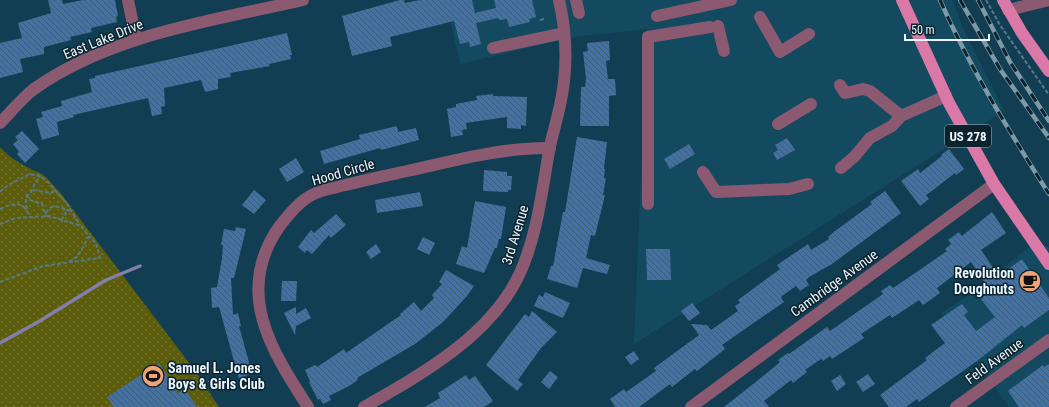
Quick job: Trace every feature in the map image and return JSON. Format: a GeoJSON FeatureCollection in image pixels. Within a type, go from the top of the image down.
{"type":"FeatureCollection","features":[{"type":"Feature","properties":{"kind":"main road","name":"US 278"},"geometry":{"type":"LineString","coordinates":[[902,0],[946,96],[994,184],[1049,264]]}},
{"type":"Feature","properties":{"kind":"main road"},"geometry":{"type":"LineString","coordinates":[[1005,5],[1049,71]]}},
{"type":"Feature","properties":{"kind":"street"},"geometry":{"type":"LineString","coordinates":[[128,0],[136,39]]}},
{"type":"Feature","properties":{"kind":"street","name":"East Lake Drive"},"geometry":{"type":"LineString","coordinates":[[0,123],[33,89],[74,65],[136,39],[303,0]]}},
{"type":"Feature","properties":{"kind":"street","name":"3rd Avenue"},"geometry":{"type":"LineString","coordinates":[[364,407],[407,382],[467,340],[496,311],[520,273],[540,208],[550,148],[564,82],[564,32],[559,0]]}},
{"type":"Feature","properties":{"kind":"street"},"geometry":{"type":"LineString","coordinates":[[576,0],[579,13]]}},
{"type":"Feature","properties":{"kind":"street"},"geometry":{"type":"LineString","coordinates":[[657,16],[731,0]]}},
{"type":"Feature","properties":{"kind":"street"},"geometry":{"type":"LineString","coordinates":[[1005,5],[1049,0]]}},
{"type":"Feature","properties":{"kind":"street"},"geometry":{"type":"LineString","coordinates":[[760,17],[780,52],[809,34]]}},
{"type":"Feature","properties":{"kind":"street"},"geometry":{"type":"LineString","coordinates":[[648,204],[648,36],[714,26],[724,51]]}},
{"type":"Feature","properties":{"kind":"street"},"geometry":{"type":"LineString","coordinates":[[494,48],[564,32]]}},
{"type":"Feature","properties":{"kind":"street"},"geometry":{"type":"LineString","coordinates":[[840,85],[845,93],[863,89],[870,91],[901,116]]}},
{"type":"Feature","properties":{"kind":"street"},"geometry":{"type":"LineString","coordinates":[[841,168],[854,157],[870,138],[892,126],[901,116],[946,96]]}},
{"type":"Feature","properties":{"kind":"street"},"geometry":{"type":"LineString","coordinates":[[778,124],[811,104]]}},
{"type":"Feature","properties":{"kind":"street","name":"Hood Circle"},"geometry":{"type":"LineString","coordinates":[[308,407],[280,363],[263,322],[258,295],[262,265],[271,240],[290,212],[316,193],[349,184],[450,161],[531,148],[550,148]]}},
{"type":"Feature","properties":{"kind":"street"},"geometry":{"type":"LineString","coordinates":[[703,172],[716,192],[789,189],[808,184]]}},
{"type":"Feature","properties":{"kind":"street","name":"Cambridge Avenue"},"geometry":{"type":"LineString","coordinates":[[691,407],[994,184]]}},
{"type":"Feature","properties":{"kind":"street","name":"Feld Avenue"},"geometry":{"type":"LineString","coordinates":[[956,407],[1049,340]]}},
{"type":"Feature","properties":{"kind":"path"},"geometry":{"type":"LineString","coordinates":[[986,0],[1000,25],[1049,96]]}},
{"type":"Feature","properties":{"kind":"path"},"geometry":{"type":"LineString","coordinates":[[540,20],[544,19]]}},
{"type":"Feature","properties":{"kind":"path"},"geometry":{"type":"LineString","coordinates":[[0,189],[29,174],[41,176],[56,191],[81,226],[96,243],[100,258],[43,266],[0,282]]}},
{"type":"Feature","properties":{"kind":"path"},"geometry":{"type":"LineString","coordinates":[[30,217],[25,200],[26,195],[32,190],[35,182],[41,176]]}},
{"type":"Feature","properties":{"kind":"path"},"geometry":{"type":"LineString","coordinates":[[0,192],[8,184]]}},
{"type":"Feature","properties":{"kind":"path"},"geometry":{"type":"LineString","coordinates":[[32,190],[50,192],[56,191]]}},
{"type":"Feature","properties":{"kind":"path"},"geometry":{"type":"LineString","coordinates":[[26,195],[30,200],[42,204],[46,216]]}},
{"type":"Feature","properties":{"kind":"path"},"geometry":{"type":"LineString","coordinates":[[0,209],[10,204],[19,205],[27,209]]}},
{"type":"Feature","properties":{"kind":"path"},"geometry":{"type":"LineString","coordinates":[[46,213],[48,209],[54,206],[71,211]]}},
{"type":"Feature","properties":{"kind":"path"},"geometry":{"type":"LineString","coordinates":[[61,220],[66,214],[63,208]]}},
{"type":"Feature","properties":{"kind":"path"},"geometry":{"type":"LineString","coordinates":[[0,224],[16,218],[46,216],[81,226]]}},
{"type":"Feature","properties":{"kind":"path"},"geometry":{"type":"LineString","coordinates":[[69,262],[78,256],[89,236]]}},
{"type":"Feature","properties":{"kind":"shaded area"},"geometry":{"type":"Polygon","coordinates":[[[446,0],[952,0],[964,30],[1004,111],[634,344],[647,29],[574,37],[460,64],[446,0]]]}},
{"type":"Feature","properties":{"kind":"shaded area"},"geometry":{"type":"Polygon","coordinates":[[[0,147],[18,162],[43,174],[59,191],[196,372],[219,407],[0,407],[0,147]]]}},
{"type":"Feature","properties":{"kind":"shaded area"},"geometry":{"type":"Polygon","coordinates":[[[1036,242],[1049,248],[1049,407],[1009,407],[941,313],[963,299],[1036,242]]]}},
{"type":"Feature","properties":{"kind":"building"},"geometry":{"type":"Polygon","coordinates":[[[48,0],[62,0],[63,4],[83,0],[115,0],[118,16],[116,17],[117,22],[91,28],[92,32],[70,37],[71,40],[44,47],[44,54],[20,59],[23,72],[0,78],[0,43],[22,38],[18,23],[51,13],[48,0]]]}},
{"type":"Feature","properties":{"kind":"building"},"geometry":{"type":"Polygon","coordinates":[[[404,0],[405,3],[420,0],[472,0],[475,13],[496,8],[494,0],[532,0],[536,17],[529,19],[530,22],[509,27],[507,19],[499,20],[498,18],[476,23],[481,44],[470,47],[469,42],[460,44],[454,21],[390,37],[392,46],[352,56],[342,16],[404,0]]]}},
{"type":"Feature","properties":{"kind":"building"},"geometry":{"type":"Polygon","coordinates":[[[287,33],[292,55],[290,55],[291,59],[269,64],[270,66],[230,73],[231,77],[218,79],[218,89],[205,92],[201,80],[164,88],[165,106],[161,107],[162,114],[152,116],[148,98],[73,115],[74,117],[57,122],[59,135],[42,140],[36,119],[43,117],[41,112],[62,106],[61,101],[92,92],[89,79],[95,78],[95,76],[287,33]]]}},
{"type":"Feature","properties":{"kind":"building"},"geometry":{"type":"Polygon","coordinates":[[[609,41],[610,60],[606,61],[608,79],[615,79],[616,95],[609,96],[609,126],[580,126],[581,87],[585,87],[586,79],[583,52],[588,51],[587,43],[609,41]]]}},
{"type":"Feature","properties":{"kind":"building"},"geometry":{"type":"Polygon","coordinates":[[[493,94],[493,96],[527,97],[526,126],[521,125],[521,129],[507,128],[507,117],[466,123],[467,129],[462,130],[463,135],[451,137],[447,109],[456,107],[456,104],[477,100],[476,96],[493,94]]]}},
{"type":"Feature","properties":{"kind":"building"},"geometry":{"type":"Polygon","coordinates":[[[397,126],[398,132],[416,128],[419,140],[381,150],[380,148],[324,164],[320,151],[360,139],[359,135],[397,126]]]}},
{"type":"Feature","properties":{"kind":"building"},"geometry":{"type":"Polygon","coordinates":[[[22,131],[39,149],[25,163],[17,154],[19,152],[13,144],[18,140],[15,137],[22,131]]]}},
{"type":"Feature","properties":{"kind":"building"},"geometry":{"type":"Polygon","coordinates":[[[577,137],[607,142],[604,169],[604,178],[606,178],[603,195],[605,195],[595,236],[591,235],[586,258],[610,265],[607,274],[583,268],[577,288],[547,279],[551,266],[553,266],[563,212],[565,212],[577,137]]]}},
{"type":"Feature","properties":{"kind":"building"},"geometry":{"type":"Polygon","coordinates":[[[787,138],[795,150],[777,160],[773,153],[778,150],[775,145],[787,138]]]}},
{"type":"Feature","properties":{"kind":"building"},"geometry":{"type":"Polygon","coordinates":[[[689,144],[695,154],[670,169],[664,159],[689,144]]]}},
{"type":"Feature","properties":{"kind":"building"},"geometry":{"type":"Polygon","coordinates":[[[949,149],[964,169],[956,175],[955,173],[926,195],[929,199],[920,206],[901,181],[918,169],[920,173],[949,149]]]}},
{"type":"Feature","properties":{"kind":"building"},"geometry":{"type":"Polygon","coordinates":[[[296,158],[304,172],[287,182],[279,169],[296,158]]]}},
{"type":"Feature","properties":{"kind":"building"},"geometry":{"type":"Polygon","coordinates":[[[484,170],[507,172],[507,176],[512,176],[511,190],[508,190],[508,192],[483,191],[484,170]]]}},
{"type":"Feature","properties":{"kind":"building"},"geometry":{"type":"Polygon","coordinates":[[[254,190],[266,200],[254,214],[242,205],[254,190]]]}},
{"type":"Feature","properties":{"kind":"building"},"geometry":{"type":"Polygon","coordinates":[[[885,191],[901,213],[832,264],[809,277],[806,280],[809,285],[800,291],[796,286],[782,296],[781,298],[784,302],[722,345],[725,349],[697,371],[695,369],[672,387],[670,384],[639,407],[615,407],[610,399],[624,389],[626,392],[656,371],[654,368],[699,335],[691,324],[707,325],[711,330],[738,311],[735,306],[740,303],[738,300],[780,269],[777,265],[808,244],[811,250],[829,239],[828,237],[835,231],[872,204],[870,202],[885,191]]]}},
{"type":"Feature","properties":{"kind":"building"},"geometry":{"type":"Polygon","coordinates":[[[420,192],[423,206],[377,213],[375,200],[420,192]]]}},
{"type":"Feature","properties":{"kind":"building"},"geometry":{"type":"Polygon","coordinates":[[[475,201],[506,207],[501,239],[499,239],[497,248],[495,248],[484,273],[456,264],[462,246],[467,248],[475,201]]]}},
{"type":"Feature","properties":{"kind":"building"},"geometry":{"type":"Polygon","coordinates":[[[992,212],[1006,233],[981,250],[999,276],[1022,259],[1049,298],[1049,310],[1024,328],[1022,325],[977,361],[919,402],[917,399],[906,407],[889,407],[880,395],[927,360],[925,358],[945,343],[931,325],[962,304],[968,312],[964,315],[976,331],[995,317],[981,299],[990,291],[971,262],[937,288],[940,293],[923,305],[919,300],[892,318],[890,315],[861,334],[864,338],[832,359],[830,356],[823,361],[821,359],[805,370],[807,372],[793,383],[791,380],[764,401],[769,407],[724,407],[780,362],[778,360],[827,327],[830,331],[883,294],[881,291],[890,285],[893,288],[921,269],[947,251],[945,249],[951,244],[948,240],[959,232],[962,236],[992,212]]]}},
{"type":"Feature","properties":{"kind":"building"},"geometry":{"type":"Polygon","coordinates":[[[336,214],[346,225],[331,238],[329,235],[312,254],[307,250],[305,253],[298,247],[311,230],[314,233],[336,214]]]}},
{"type":"Feature","properties":{"kind":"building"},"geometry":{"type":"Polygon","coordinates":[[[236,227],[246,229],[234,278],[231,278],[233,315],[238,313],[241,326],[239,326],[252,373],[239,379],[219,307],[212,308],[211,288],[217,287],[222,258],[223,245],[221,245],[224,229],[235,231],[236,227]]]}},
{"type":"Feature","properties":{"kind":"building"},"geometry":{"type":"Polygon","coordinates":[[[423,237],[435,243],[429,255],[417,249],[423,237]]]}},
{"type":"Feature","properties":{"kind":"building"},"geometry":{"type":"Polygon","coordinates":[[[376,244],[381,252],[371,259],[366,252],[376,244]]]}},
{"type":"Feature","properties":{"kind":"building"},"geometry":{"type":"Polygon","coordinates":[[[646,249],[670,249],[671,280],[647,280],[646,249]]]}},
{"type":"Feature","properties":{"kind":"building"},"geometry":{"type":"Polygon","coordinates":[[[446,270],[474,286],[467,296],[443,322],[415,344],[357,378],[358,380],[349,386],[329,396],[331,400],[323,404],[320,399],[318,400],[305,370],[315,365],[317,367],[344,349],[346,353],[401,315],[400,314],[414,302],[421,311],[434,298],[432,295],[442,284],[439,282],[446,270]]]}},
{"type":"Feature","properties":{"kind":"building"},"geometry":{"type":"Polygon","coordinates":[[[282,281],[297,281],[296,301],[281,301],[282,281]]]}},
{"type":"Feature","properties":{"kind":"building"},"geometry":{"type":"Polygon","coordinates":[[[545,292],[570,303],[563,318],[534,306],[539,295],[543,297],[545,292]]]}},
{"type":"Feature","properties":{"kind":"building"},"geometry":{"type":"Polygon","coordinates":[[[692,303],[700,313],[689,321],[681,311],[692,303]]]}},
{"type":"Feature","properties":{"kind":"building"},"geometry":{"type":"Polygon","coordinates":[[[296,307],[296,314],[306,308],[311,318],[296,326],[295,335],[284,313],[296,307]]]}},
{"type":"Feature","properties":{"kind":"building"},"geometry":{"type":"Polygon","coordinates":[[[532,311],[557,332],[541,348],[518,380],[523,384],[517,391],[486,365],[525,314],[529,317],[532,311]]]}},
{"type":"Feature","properties":{"kind":"building"},"geometry":{"type":"Polygon","coordinates":[[[634,351],[639,359],[631,365],[625,357],[634,351]]]}},
{"type":"Feature","properties":{"kind":"building","name":"Samuel L. Jones Boys & Girls Club"},"geometry":{"type":"Polygon","coordinates":[[[159,363],[178,393],[185,389],[197,407],[114,407],[107,397],[159,363]]]}},
{"type":"Feature","properties":{"kind":"building"},"geometry":{"type":"Polygon","coordinates":[[[1049,364],[1049,407],[1019,407],[1008,391],[1043,365],[1044,367],[1049,364]]]}},
{"type":"Feature","properties":{"kind":"building"},"geometry":{"type":"Polygon","coordinates":[[[550,371],[558,377],[549,389],[541,382],[550,371]]]}},
{"type":"Feature","properties":{"kind":"building"},"geometry":{"type":"Polygon","coordinates":[[[868,374],[875,384],[863,392],[856,382],[868,374]]]}},
{"type":"Feature","properties":{"kind":"building"},"geometry":{"type":"Polygon","coordinates":[[[466,375],[469,380],[475,376],[493,401],[484,407],[425,407],[440,398],[438,393],[466,375]]]}},
{"type":"Feature","properties":{"kind":"building"},"geometry":{"type":"Polygon","coordinates":[[[840,375],[846,384],[837,391],[831,381],[840,375]]]}},
{"type":"Feature","properties":{"kind":"building"},"geometry":{"type":"Polygon","coordinates":[[[217,377],[221,386],[212,390],[208,381],[217,377]]]}},
{"type":"Feature","properties":{"kind":"waterway"},"geometry":{"type":"LineString","coordinates":[[0,343],[38,322],[106,280],[140,266]]}},
{"type":"Feature","properties":{"kind":"railway"},"geometry":{"type":"LineString","coordinates":[[940,0],[977,75],[1049,194]]}},
{"type":"Feature","properties":{"kind":"railway"},"geometry":{"type":"LineString","coordinates":[[960,0],[1000,69],[1049,138]]}},
{"type":"Feature","properties":{"kind":"railway"},"geometry":{"type":"LineString","coordinates":[[978,0],[1010,62],[1049,121]]}},
{"type":"Feature","properties":{"kind":"place","name":"Revolution Doughnuts"},"geometry":{"type":"Point","coordinates":[1030,281]}},
{"type":"Feature","properties":{"kind":"place","name":"Samuel L. Jones Boys & Girls Club"},"geometry":{"type":"Point","coordinates":[153,376]}}]}
